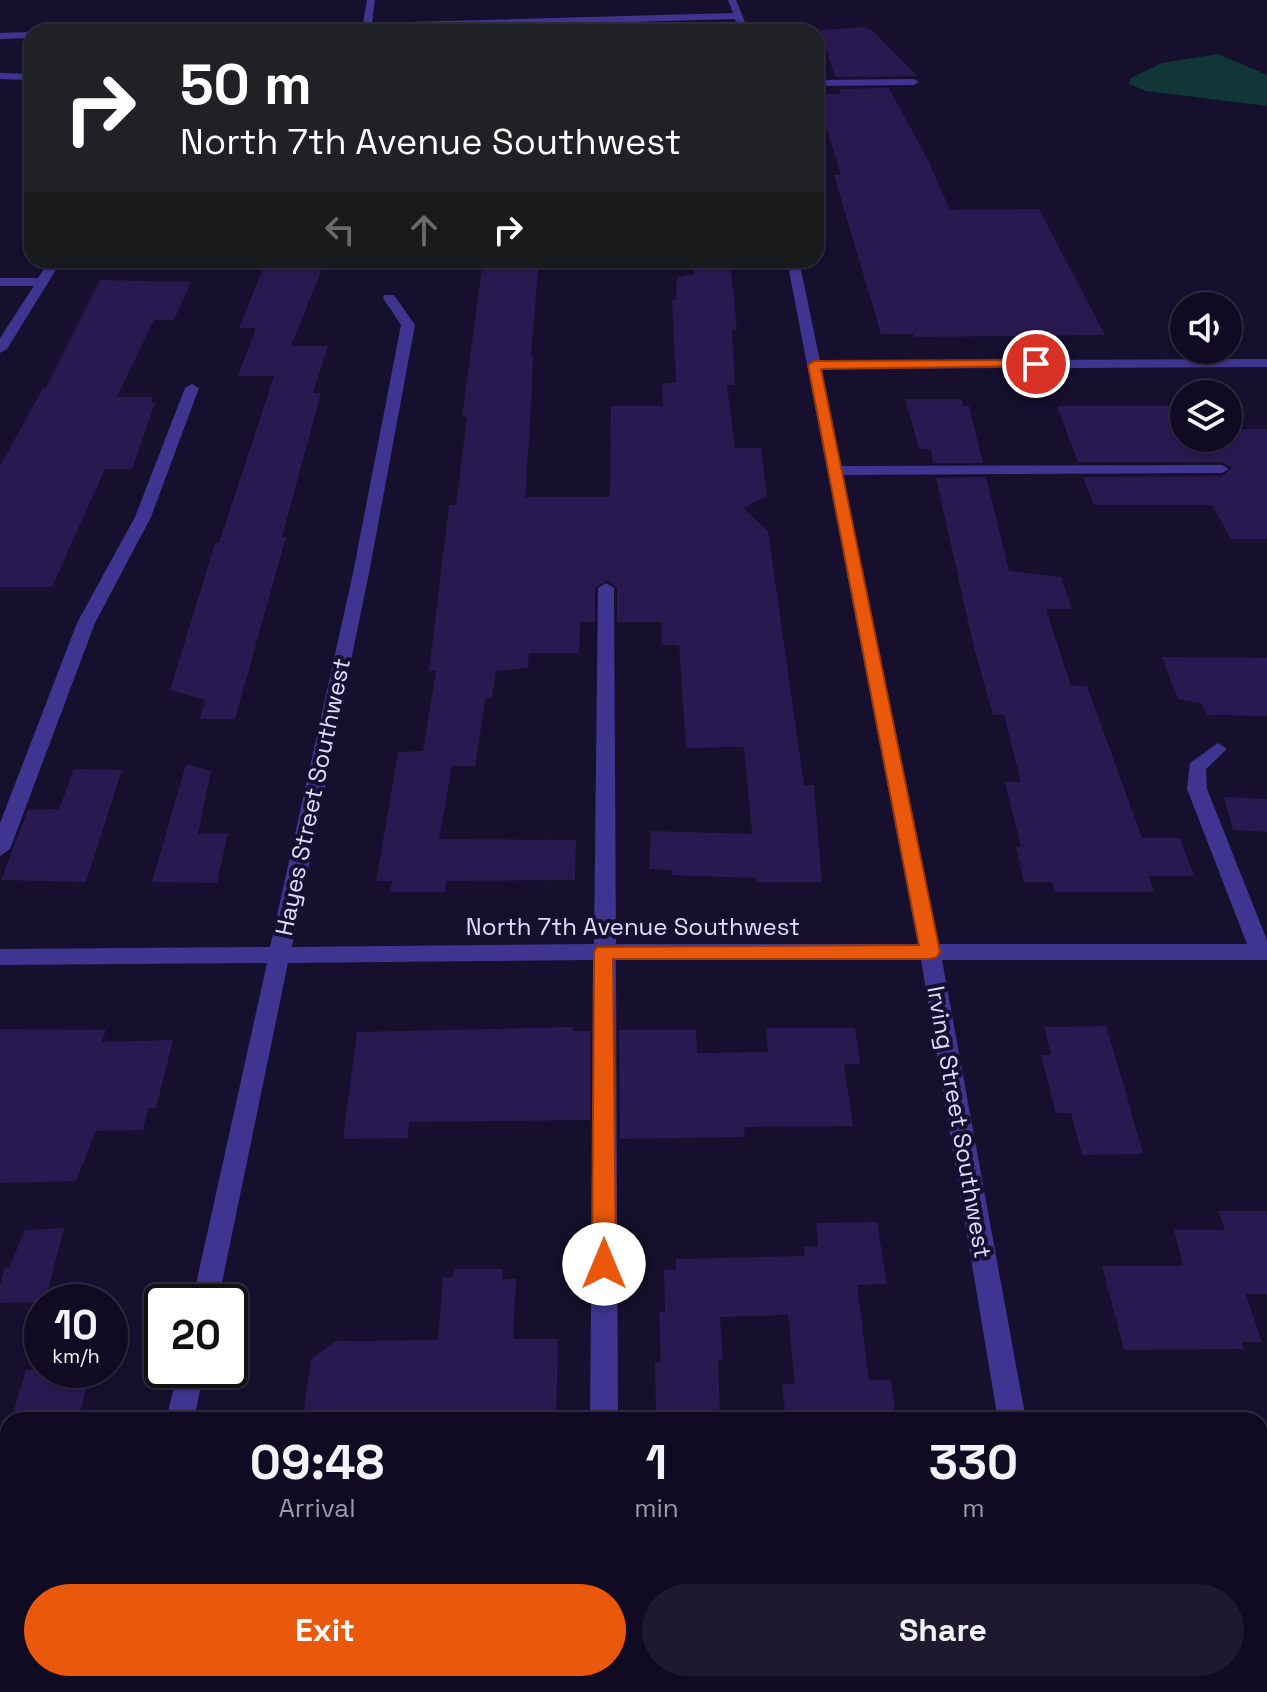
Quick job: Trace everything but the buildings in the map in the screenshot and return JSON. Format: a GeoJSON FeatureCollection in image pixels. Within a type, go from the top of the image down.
{"type":"FeatureCollection","features":[{"type":"Feature","properties":{"kind":"street"},"geometry":{"type":"LineString","coordinates":[[367,24],[371,0]]}},
{"type":"Feature","properties":{"kind":"street"},"geometry":{"type":"LineString","coordinates":[[732,0],[741,24]]}},
{"type":"Feature","properties":{"kind":"street"},"geometry":{"type":"LineString","coordinates":[[468,24],[738,16]]}},
{"type":"Feature","properties":{"kind":"street"},"geometry":{"type":"LineString","coordinates":[[0,36],[24,35]]}},
{"type":"Feature","properties":{"kind":"street"},"geometry":{"type":"LineString","coordinates":[[0,76],[24,77]]}},
{"type":"Feature","properties":{"kind":"street"},"geometry":{"type":"LineString","coordinates":[[824,83],[914,82]]}},
{"type":"Feature","properties":{"kind":"street"},"geometry":{"type":"LineString","coordinates":[[0,349],[51,268]]}},
{"type":"Feature","properties":{"kind":"street","name":"Irving Street Southwest"},"geometry":{"type":"LineString","coordinates":[[795,268],[930,952],[1011,1412]]}},
{"type":"Feature","properties":{"kind":"street"},"geometry":{"type":"LineString","coordinates":[[0,282],[42,282]]}},
{"type":"Feature","properties":{"kind":"street","name":"Hayes Street Southwest"},"geometry":{"type":"LineString","coordinates":[[209,1284],[361,573],[408,325],[389,298]]}},
{"type":"Feature","properties":{"kind":"street"},"geometry":{"type":"LineString","coordinates":[[814,365],[1267,363]]}},
{"type":"Feature","properties":{"kind":"street"},"geometry":{"type":"LineString","coordinates":[[0,849],[86,623],[143,517],[192,388]]}},
{"type":"Feature","properties":{"kind":"street"},"geometry":{"type":"LineString","coordinates":[[833,471],[1222,469]]}},
{"type":"Feature","properties":{"kind":"street"},"geometry":{"type":"LineString","coordinates":[[604,1412],[606,588]]}},
{"type":"Feature","properties":{"kind":"street"},"geometry":{"type":"LineString","coordinates":[[1218,749],[1197,767],[1197,789],[1264,952]]}},
{"type":"Feature","properties":{"kind":"street","name":"North 7th Avenue Southwest"},"geometry":{"type":"LineString","coordinates":[[0,957],[604,952],[1264,952]]}},
{"type":"Feature","properties":{"kind":"street"},"geometry":{"type":"LineString","coordinates":[[182,1412],[187,1388]]}},
{"type":"Feature","properties":{"kind":"green space"},"geometry":{"type":"Polygon","coordinates":[[[1218,54],[1267,75],[1267,106],[1146,91],[1129,84],[1131,78],[1162,63],[1218,54]]]}},
{"type":"Feature","properties":{"kind":"route"},"geometry":{"type":"LineString","coordinates":[[604,1264],[604,952],[930,952],[814,365],[1036,364]]}}]}
